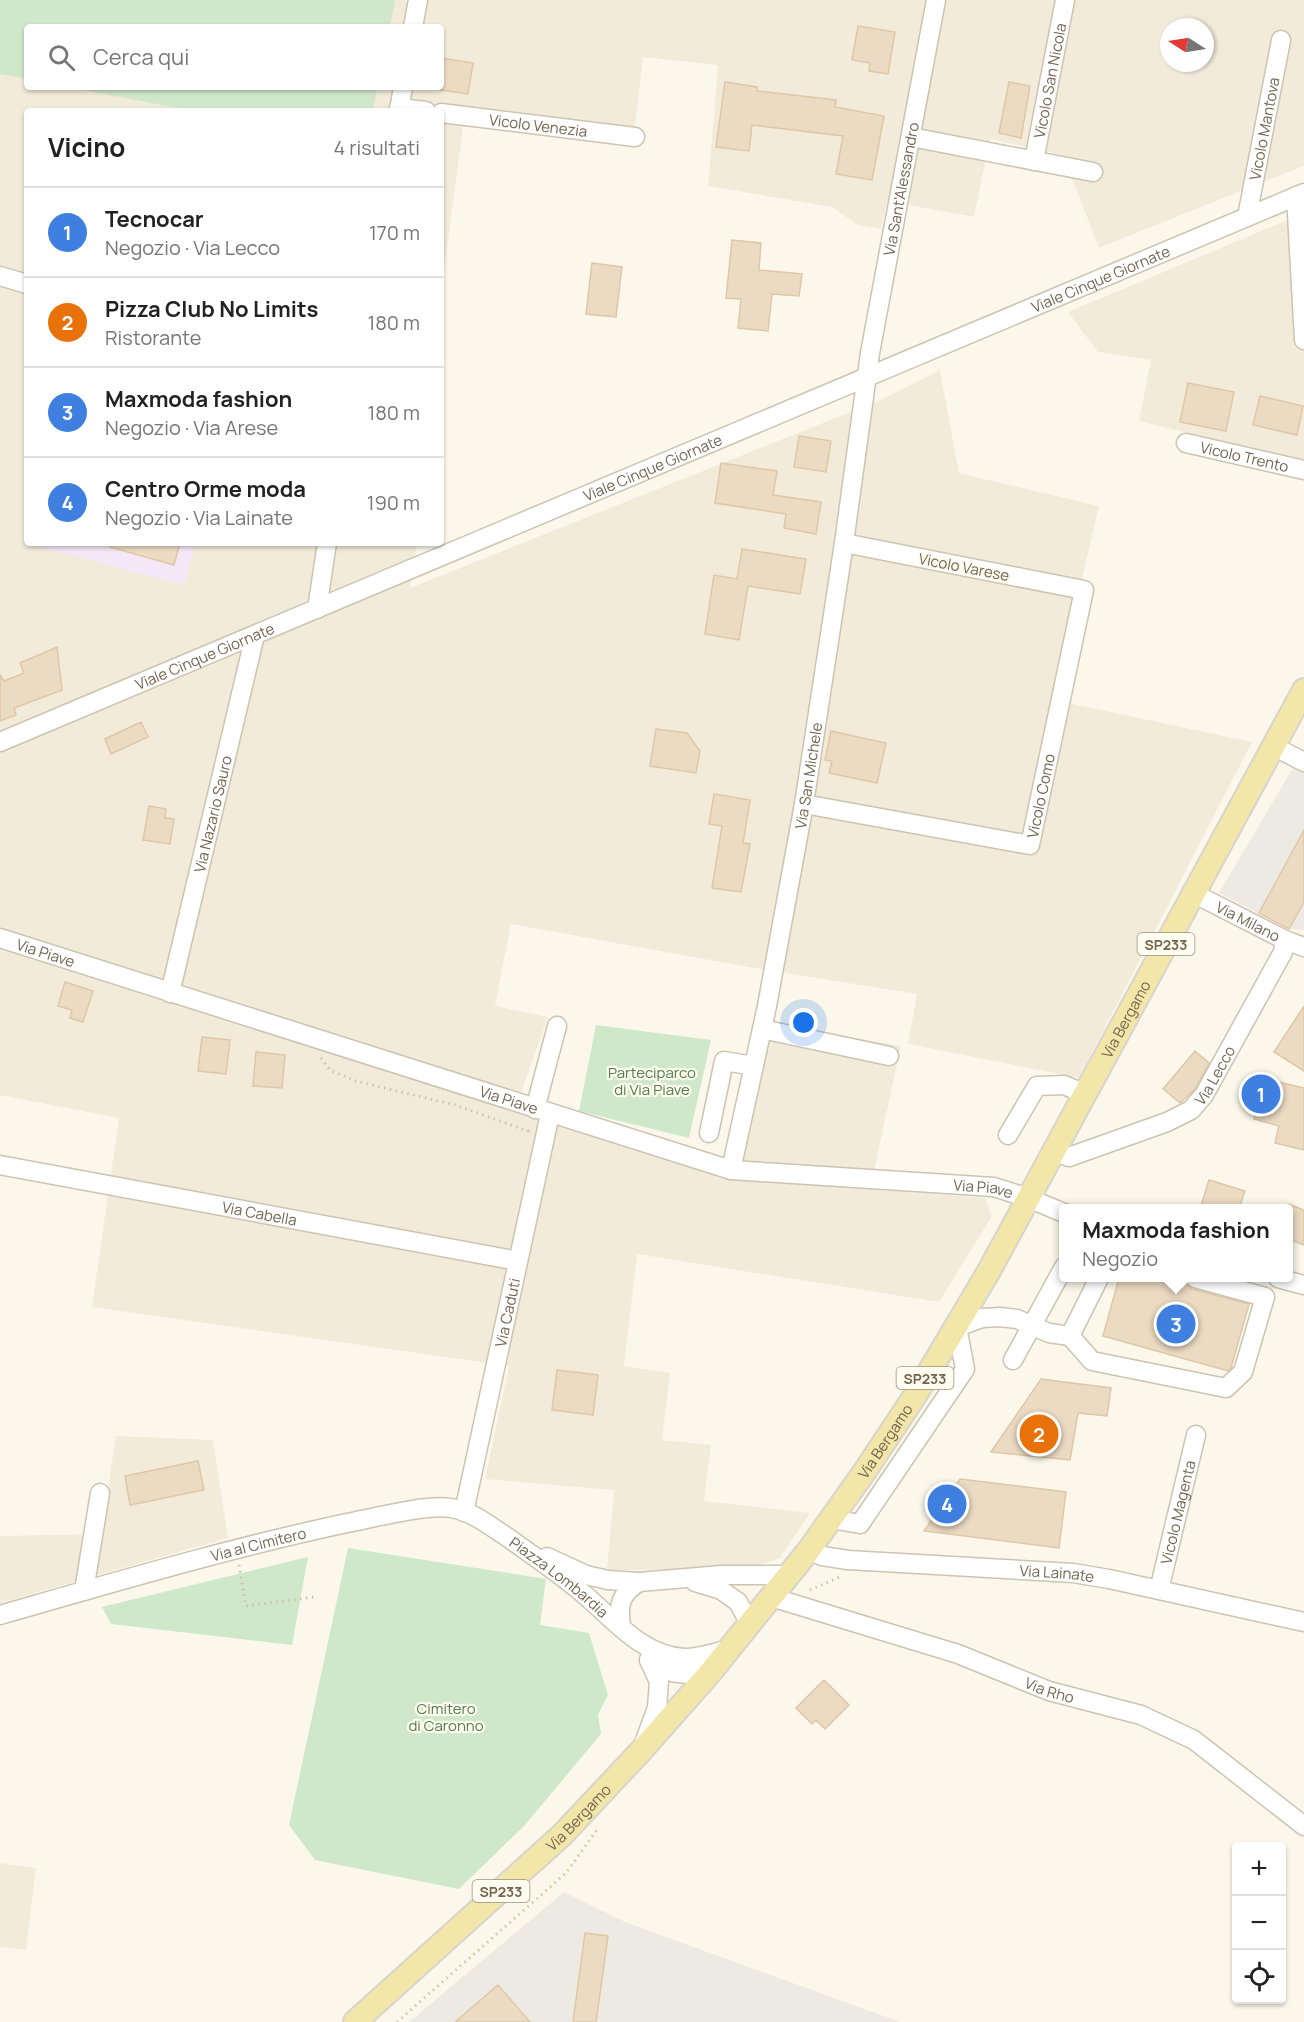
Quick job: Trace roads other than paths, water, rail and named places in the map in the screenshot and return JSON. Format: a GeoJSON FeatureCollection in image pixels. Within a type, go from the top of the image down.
{"type":"FeatureCollection","features":[{"type":"Feature","properties":{"kind":"main road","name":"Via Bergamo"},"geometry":{"type":"LineString","coordinates":[[355,2022],[562,1835],[640,1752],[750,1624],[781,1600],[789,1575],[865,1471],[957,1327],[1304,690]]}},
{"type":"Feature","properties":{"kind":"street"},"geometry":{"type":"LineString","coordinates":[[414,24],[418,0]]}},
{"type":"Feature","properties":{"kind":"street","name":"Via Sant'Alessandro"},"geometry":{"type":"LineString","coordinates":[[867,378],[936,0]]}},
{"type":"Feature","properties":{"kind":"street","name":"Vicolo San Nicola"},"geometry":{"type":"LineString","coordinates":[[1034,161],[1065,0]]}},
{"type":"Feature","properties":{"kind":"street","name":"Vicolo Mantova"},"geometry":{"type":"LineString","coordinates":[[1247,217],[1281,40]]}},
{"type":"Feature","properties":{"kind":"street"},"geometry":{"type":"LineString","coordinates":[[399,108],[402,90]]}},
{"type":"Feature","properties":{"kind":"street","name":"Vicolo Venezia"},"geometry":{"type":"LineString","coordinates":[[444,113],[635,137]]}},
{"type":"Feature","properties":{"kind":"street"},"geometry":{"type":"LineString","coordinates":[[911,137],[1093,172]]}},
{"type":"Feature","properties":{"kind":"street"},"geometry":{"type":"LineString","coordinates":[[1300,194],[1304,340]]}},
{"type":"Feature","properties":{"kind":"street","name":"Viale Cinque Giornate"},"geometry":{"type":"LineString","coordinates":[[0,742],[1300,194]]}},
{"type":"Feature","properties":{"kind":"street"},"geometry":{"type":"LineString","coordinates":[[0,276],[24,283]]}},
{"type":"Feature","properties":{"kind":"street","name":"Via San Michele"},"geometry":{"type":"LineString","coordinates":[[730,1170],[762,1029],[804,804],[867,378]]}},
{"type":"Feature","properties":{"kind":"street","name":"Vicolo Trento"},"geometry":{"type":"LineString","coordinates":[[1186,443],[1304,470]]}},
{"type":"Feature","properties":{"kind":"street","name":"Vicolo Varese"},"geometry":{"type":"LineString","coordinates":[[843,543],[1084,590]]}},
{"type":"Feature","properties":{"kind":"street"},"geometry":{"type":"LineString","coordinates":[[316,609],[326,546]]}},
{"type":"Feature","properties":{"kind":"street","name":"Vicolo Como"},"geometry":{"type":"LineString","coordinates":[[804,804],[1030,845],[1084,590]]}},
{"type":"Feature","properties":{"kind":"street","name":"Via Nazario Sauro"},"geometry":{"type":"LineString","coordinates":[[170,993],[255,635]]}},
{"type":"Feature","properties":{"kind":"street"},"geometry":{"type":"LineString","coordinates":[[1273,746],[1304,762]]}},
{"type":"Feature","properties":{"kind":"street","name":"Via Milano"},"geometry":{"type":"LineString","coordinates":[[1193,893],[1285,940],[1304,947]]}},
{"type":"Feature","properties":{"kind":"street","name":"Via Piave"},"geometry":{"type":"LineString","coordinates":[[0,938],[730,1170],[994,1187],[1059,1211]]}},
{"type":"Feature","properties":{"kind":"street","name":"Via Lecco"},"geometry":{"type":"LineString","coordinates":[[1054,1152],[1069,1157],[1167,1122],[1191,1110],[1204,1095],[1283,951],[1285,940]]}},
{"type":"Feature","properties":{"kind":"street","name":"Via Caduti"},"geometry":{"type":"LineString","coordinates":[[464,1512],[518,1262],[557,1026]]}},
{"type":"Feature","properties":{"kind":"street"},"geometry":{"type":"LineString","coordinates":[[762,1029],[889,1056]]}},
{"type":"Feature","properties":{"kind":"street"},"geometry":{"type":"LineString","coordinates":[[709,1133],[724,1060],[754,1066]]}},
{"type":"Feature","properties":{"kind":"street"},"geometry":{"type":"LineString","coordinates":[[1008,1135],[1036,1086],[1064,1085],[1085,1094]]}},
{"type":"Feature","properties":{"kind":"street","name":"Via Cabella"},"geometry":{"type":"LineString","coordinates":[[0,1165],[518,1262]]}},
{"type":"Feature","properties":{"kind":"street"},"geometry":{"type":"LineString","coordinates":[[1013,1360],[1059,1276]]}},
{"type":"Feature","properties":{"kind":"street"},"geometry":{"type":"LineString","coordinates":[[1070,1336],[1097,1282]]}},
{"type":"Feature","properties":{"kind":"street"},"geometry":{"type":"LineString","coordinates":[[957,1327],[982,1318],[1017,1319],[1050,1333],[1070,1336],[1092,1361],[1226,1388],[1243,1372],[1265,1297],[1210,1282]]}},
{"type":"Feature","properties":{"kind":"street","name":"Vicolo Magenta"},"geometry":{"type":"LineString","coordinates":[[1159,1590],[1196,1435]]}},
{"type":"Feature","properties":{"kind":"street"},"geometry":{"type":"LineString","coordinates":[[84,1591],[100,1493]]}},
{"type":"Feature","properties":{"kind":"street","name":"Via al Cimitero"},"geometry":{"type":"LineString","coordinates":[[0,1615],[302,1533],[371,1518],[434,1508],[450,1508],[464,1512],[515,1543]]}},
{"type":"Feature","properties":{"kind":"street","name":"Piazza Lombardia"},"geometry":{"type":"LineString","coordinates":[[515,1543],[586,1575],[608,1580],[639,1582],[722,1575],[789,1575]]}},
{"type":"Feature","properties":{"kind":"street","name":"Piazza Lombardia"},"geometry":{"type":"LineString","coordinates":[[515,1543],[579,1590],[621,1626],[635,1639],[658,1669],[686,1674],[709,1674]]}},
{"type":"Feature","properties":{"kind":"street","name":"Via Lainate"},"geometry":{"type":"LineString","coordinates":[[809,1550],[822,1556],[840,1559],[1073,1573],[1304,1622]]}},
{"type":"Feature","properties":{"kind":"street","name":"Piazza Lombardia"},"geometry":{"type":"LineString","coordinates":[[688,1579],[721,1590],[731,1596],[738,1602],[750,1624]]}},
{"type":"Feature","properties":{"kind":"street","name":"Piazza Lombardia"},"geometry":{"type":"LineString","coordinates":[[621,1626],[619,1608],[627,1589],[639,1582]]}},
{"type":"Feature","properties":{"kind":"street","name":"Via Rho"},"geometry":{"type":"LineString","coordinates":[[781,1600],[958,1654],[1049,1691],[1141,1715],[1194,1740],[1304,1826]]}},
{"type":"Feature","properties":{"kind":"street","name":"Piazza Lombardia"},"geometry":{"type":"LineString","coordinates":[[635,1639],[654,1650],[685,1658],[732,1647]]}},
{"type":"Feature","properties":{"kind":"street","name":"Piazza Lombardia"},"geometry":{"type":"LineString","coordinates":[[640,1752],[657,1708],[659,1682],[649,1659]]}},
{"type":"Feature","properties":{"kind":"place","name":"Tecnocar"},"geometry":{"type":"Point","coordinates":[1261,1094]}},
{"type":"Feature","properties":{"kind":"place","name":"Maxmoda fashion"},"geometry":{"type":"Point","coordinates":[1176,1324]}},
{"type":"Feature","properties":{"kind":"place","name":"Pizza Club No Limits"},"geometry":{"type":"Point","coordinates":[1039,1434]}},
{"type":"Feature","properties":{"kind":"place","name":"Centro Orme moda"},"geometry":{"type":"Point","coordinates":[947,1504]}},
{"type":"Feature","properties":{"kind":"park label","name":"Parteciparco di Via Piave"},"geometry":{"type":"Point","coordinates":[652,1080]}},
{"type":"Feature","properties":{"kind":"park label","name":"Cimitero di Caronno"},"geometry":{"type":"Point","coordinates":[446,1716]}}]}
